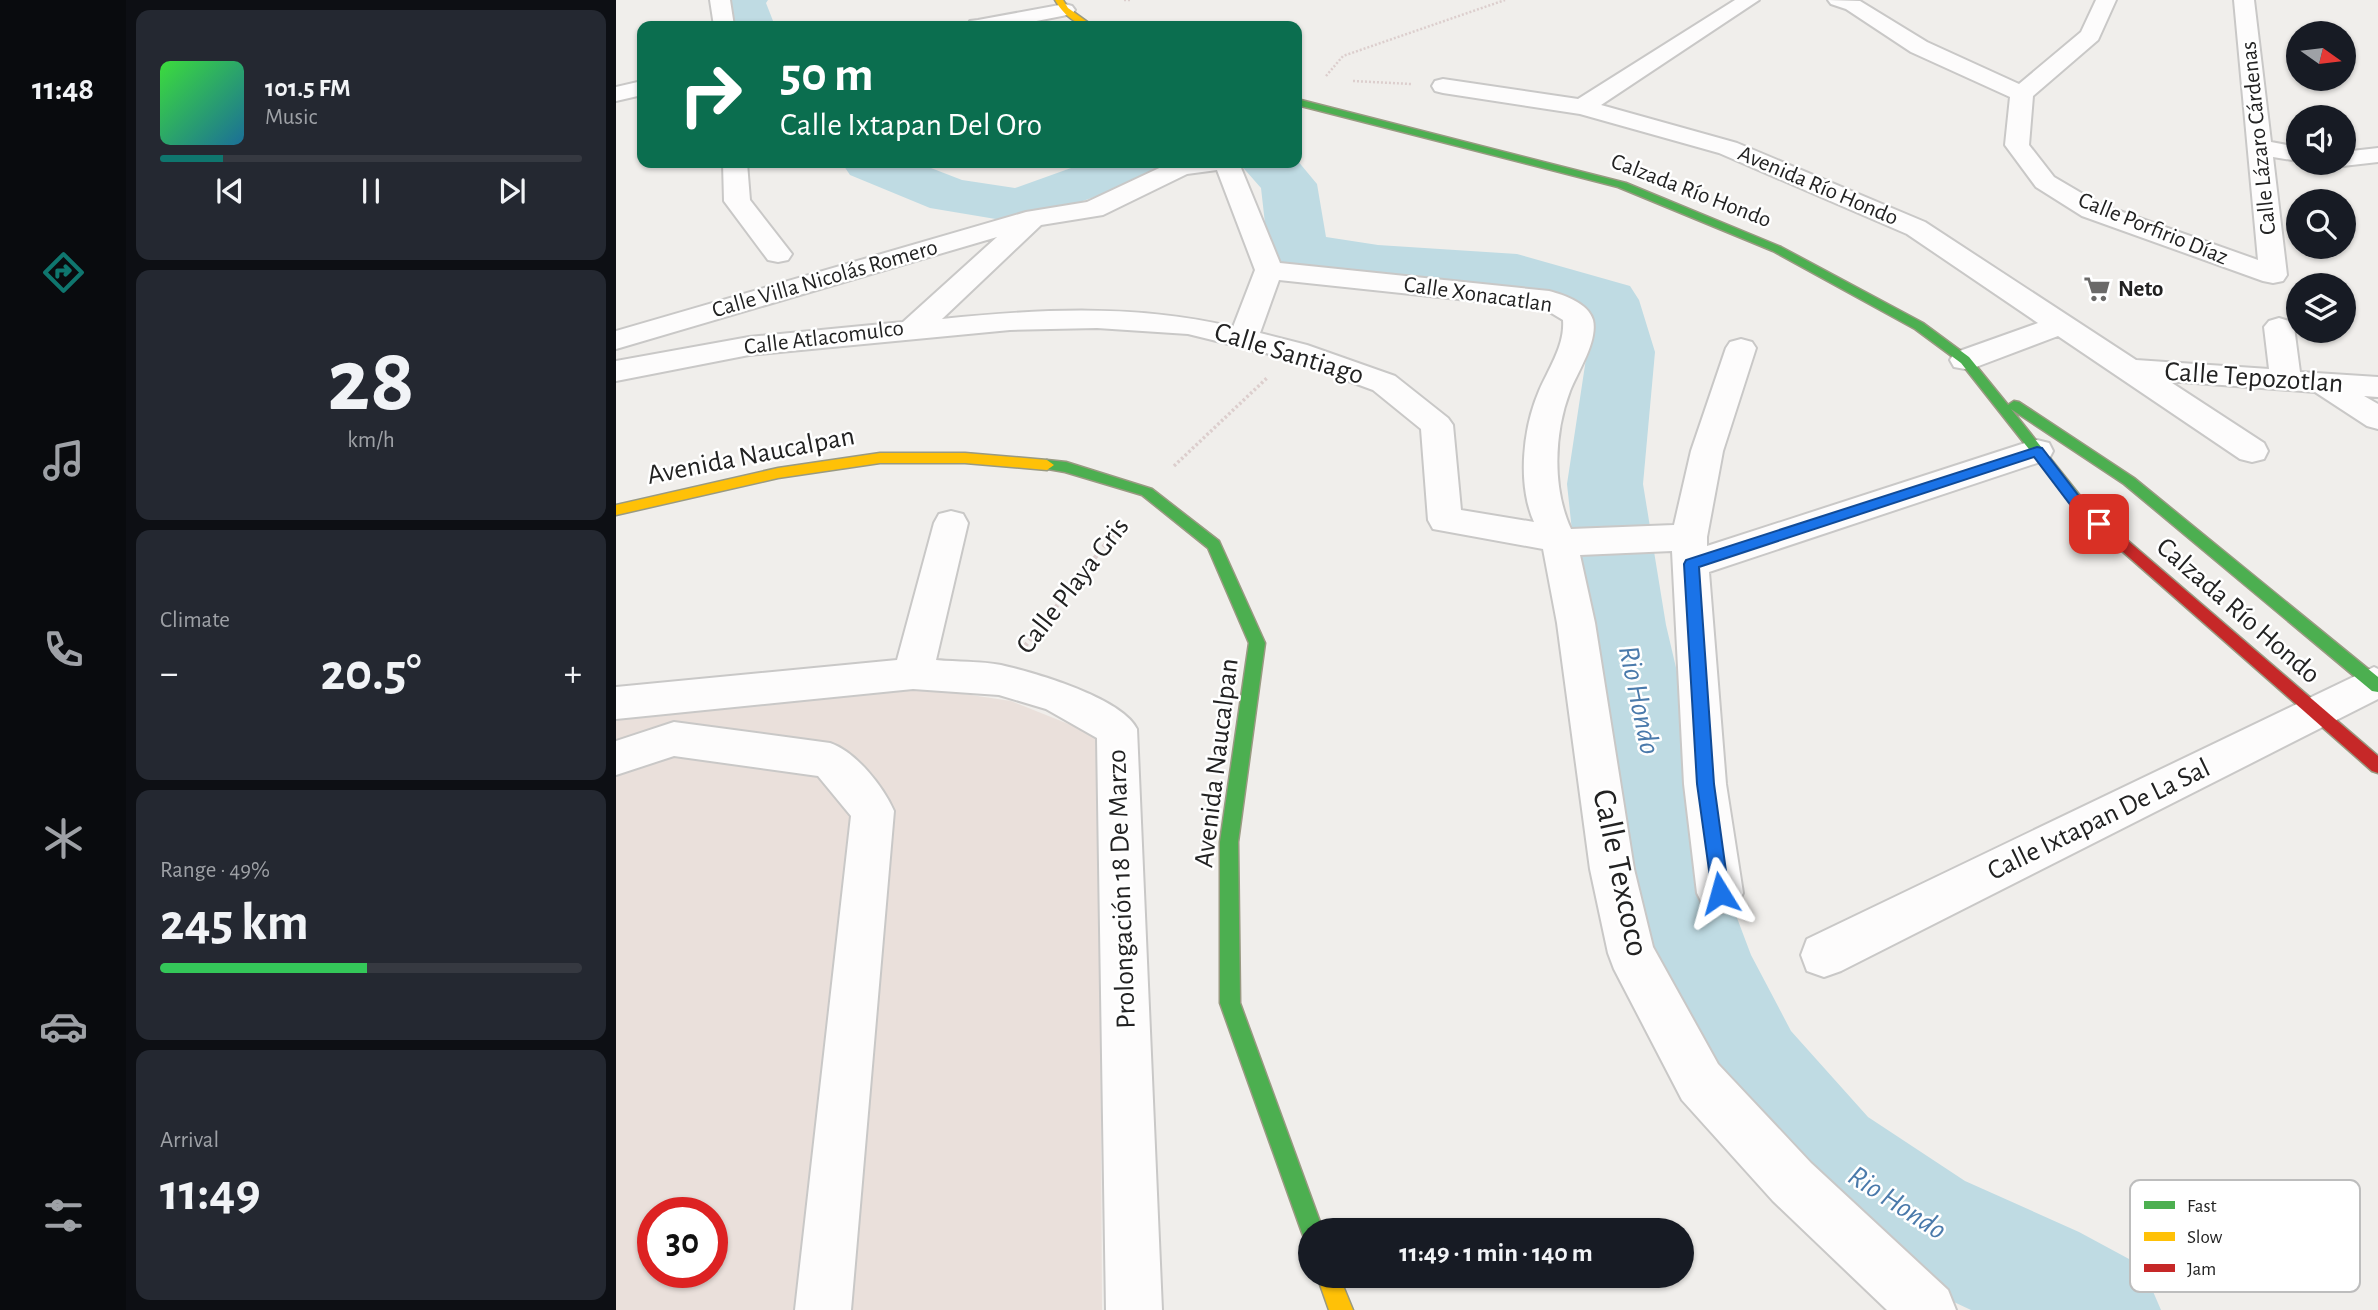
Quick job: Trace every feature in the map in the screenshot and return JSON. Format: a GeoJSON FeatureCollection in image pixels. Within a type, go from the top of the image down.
{"type":"FeatureCollection","features":[{"type":"Feature","properties":{"kind":"main road"},"geometry":{"type":"LineString","coordinates":[[1062,5],[1083,21]]}},
{"type":"Feature","properties":{"kind":"main road","name":"Calzada Río Hondo"},"geometry":{"type":"LineString","coordinates":[[1302,103],[1622,185],[1777,249],[1919,327],[1965,360],[1992,390],[2080,507],[2378,766]]}},
{"type":"Feature","properties":{"kind":"main road","name":"Calzada Río Hondo"},"geometry":{"type":"LineString","coordinates":[[1992,390],[2129,481],[2376,685]]}},
{"type":"Feature","properties":{"kind":"main road","name":"Avenida Naucalpan"},"geometry":{"type":"LineString","coordinates":[[616,510],[779,473],[880,458],[965,457],[1066,467],[1147,492],[1214,545],[1257,643],[1229,842],[1230,1003],[1308,1218]]}},
{"type":"Feature","properties":{"kind":"main road"},"geometry":{"type":"LineString","coordinates":[[1333,1288],[1341,1310]]}},
{"type":"Feature","properties":{"kind":"street"},"geometry":{"type":"LineString","coordinates":[[720,0],[723,21]]}},
{"type":"Feature","properties":{"kind":"street"},"geometry":{"type":"LineString","coordinates":[[1581,107],[1749,0]]}},
{"type":"Feature","properties":{"kind":"street"},"geometry":{"type":"LineString","coordinates":[[1851,2],[1920,47],[2022,94],[2090,36],[2106,0]]}},
{"type":"Feature","properties":{"kind":"street","name":"Calle Lázaro Cárdenas"},"geometry":{"type":"LineString","coordinates":[[2244,0],[2273,275]]}},
{"type":"Feature","properties":{"kind":"street"},"geometry":{"type":"LineString","coordinates":[[993,21],[1032,8],[1062,5]]}},
{"type":"Feature","properties":{"kind":"street","name":"Avenida Río Hondo"},"geometry":{"type":"LineString","coordinates":[[1443,86],[1581,107],[1728,148],[1916,228],[2252,451]]}},
{"type":"Feature","properties":{"kind":"street"},"geometry":{"type":"LineString","coordinates":[[616,94],[637,90]]}},
{"type":"Feature","properties":{"kind":"street","name":"Calle Porfirio Díaz"},"geometry":{"type":"LineString","coordinates":[[2022,94],[2017,145],[2045,182],[2091,210],[2273,275]]}},
{"type":"Feature","properties":{"kind":"street"},"geometry":{"type":"LineString","coordinates":[[2261,148],[2286,152]]}},
{"type":"Feature","properties":{"kind":"street"},"geometry":{"type":"LineString","coordinates":[[2356,158],[2378,155]]}},
{"type":"Feature","properties":{"kind":"street"},"geometry":{"type":"LineString","coordinates":[[735,168],[737,201],[778,254]]}},
{"type":"Feature","properties":{"kind":"street"},"geometry":{"type":"LineString","coordinates":[[1035,218],[1094,208],[1177,168]]}},
{"type":"Feature","properties":{"kind":"street"},"geometry":{"type":"LineString","coordinates":[[1229,168],[1269,270],[1243,338]]}},
{"type":"Feature","properties":{"kind":"street","name":"Calle Atlacomulco"},"geometry":{"type":"LineString","coordinates":[[616,371],[749,346],[911,331],[1035,218]]}},
{"type":"Feature","properties":{"kind":"street","name":"Calle Villa Nicolás Romero"},"geometry":{"type":"LineString","coordinates":[[616,340],[1035,218]]}},
{"type":"Feature","properties":{"kind":"street","name":"Calle Xonacatlan"},"geometry":{"type":"LineString","coordinates":[[1269,270],[1549,300],[1567,308],[1578,318],[1579,334],[1553,395],[1541,463],[1544,507],[1570,542]]}},
{"type":"Feature","properties":{"kind":"street","name":"Calle Santiago"},"geometry":{"type":"LineString","coordinates":[[911,331],[1010,321],[1097,319],[1188,325],[1296,351],[1384,383],[1437,425],[1445,520],[1570,542],[1646,538],[1690,550],[2037,451]]}},
{"type":"Feature","properties":{"kind":"street"},"geometry":{"type":"LineString","coordinates":[[1965,360],[2062,324]]}},
{"type":"Feature","properties":{"kind":"street"},"geometry":{"type":"LineString","coordinates":[[2279,327],[2286,380]]}},
{"type":"Feature","properties":{"kind":"street"},"geometry":{"type":"LineString","coordinates":[[1720,893],[1705,784],[1690,550],[1707,452],[1741,348]]}},
{"type":"Feature","properties":{"kind":"street","name":"Calle Tepozotlan"},"geometry":{"type":"LineString","coordinates":[[2130,369],[2378,387]]}},
{"type":"Feature","properties":{"kind":"street"},"geometry":{"type":"LineString","coordinates":[[2322,383],[2378,419]]}},
{"type":"Feature","properties":{"kind":"street"},"geometry":{"type":"LineString","coordinates":[[913,674],[951,523]]}},
{"type":"Feature","properties":{"kind":"street","name":"Calle Texcoco"},"geometry":{"type":"LineString","coordinates":[[1570,542],[1577,624],[1612,869],[1632,953],[1700,1082],[1792,1182],[1928,1310]]}},
{"type":"Feature","properties":{"kind":"street","name":"Prolongación 18 De Marzo"},"geometry":{"type":"LineString","coordinates":[[616,703],[913,674],[999,680],[1058,697],[1117,729],[1134,1310]]}},
{"type":"Feature","properties":{"kind":"street","name":"Calle Ixtapan De La Sal"},"geometry":{"type":"LineString","coordinates":[[1824,955],[2376,685]]}},
{"type":"Feature","properties":{"kind":"street"},"geometry":{"type":"LineString","coordinates":[[616,758],[674,739],[831,760],[873,811],[823,1310]]}},
{"type":"Feature","properties":{"kind":"path"},"geometry":{"type":"LineString","coordinates":[[1124,0],[1130,0]]}},
{"type":"Feature","properties":{"kind":"path"},"geometry":{"type":"LineString","coordinates":[[1336,80],[1323,79],[1343,56],[1506,0]]}},
{"type":"Feature","properties":{"kind":"path"},"geometry":{"type":"LineString","coordinates":[[1350,80],[1443,86]]}},
{"type":"Feature","properties":{"kind":"path","name":"Calle Playa Gris"},"geometry":{"type":"LineString","coordinates":[[999,680],[1147,492],[1296,351]]}},
{"type":"Feature","properties":{"kind":"shaded area"},"geometry":{"type":"Polygon","coordinates":[[[911,686],[1011,701],[1106,739],[1100,914],[1102,1310],[616,1310],[616,718],[911,686]]]}},
{"type":"Feature","properties":{"kind":"waterway","name":"Rio Hondo"},"geometry":{"type":"LineString","coordinates":[[745,0],[743,2],[749,21]]}},
{"type":"Feature","properties":{"kind":"waterway","name":"Rio Hondo"},"geometry":{"type":"LineString","coordinates":[[882,168],[950,196],[1020,206],[1123,168]]}},
{"type":"Feature","properties":{"kind":"waterway","name":"Rio Hondo"},"geometry":{"type":"LineString","coordinates":[[1272,168],[1289,184],[1298,250],[1378,264],[1517,273],[1607,300],[1621,352],[1605,484],[1624,625],[1681,902],[1706,976],[1752,1070],[1827,1158],[1922,1224],[2035,1276],[2098,1310]]}},
{"type":"Feature","properties":{"kind":"traffic: fast"},"geometry":{"type":"LineString","coordinates":[[1302,103],[1622,185],[1777,249],[1919,326],[1965,360],[2086,512]]}},
{"type":"Feature","properties":{"kind":"traffic: fast"},"geometry":{"type":"LineString","coordinates":[[2014,405],[2129,481],[2378,686]]}},
{"type":"Feature","properties":{"kind":"traffic: fast"},"geometry":{"type":"LineString","coordinates":[[1047,465],[1066,467],[1147,492],[1214,545],[1257,643],[1229,842],[1230,1003],[1308,1218]]}},
{"type":"Feature","properties":{"kind":"traffic: slow"},"geometry":{"type":"LineString","coordinates":[[1059,0],[1065,10],[1082,21]]}},
{"type":"Feature","properties":{"kind":"traffic: slow"},"geometry":{"type":"LineString","coordinates":[[616,510],[778,473],[880,458],[965,458],[1047,465]]}},
{"type":"Feature","properties":{"kind":"traffic: slow"},"geometry":{"type":"LineString","coordinates":[[1333,1288],[1341,1310]]}},
{"type":"Feature","properties":{"kind":"traffic: jam"},"geometry":{"type":"LineString","coordinates":[[2086,512],[2378,766]]}},
{"type":"Feature","properties":{"kind":"place","name":"Neto"},"geometry":{"type":"Point","coordinates":[2097,289]}},
{"type":"Feature","properties":{"kind":"route"},"geometry":{"type":"LineString","coordinates":[[1720,893],[1705,784],[1692,564],[2037,451],[2080,507],[2099,524]]}}]}
